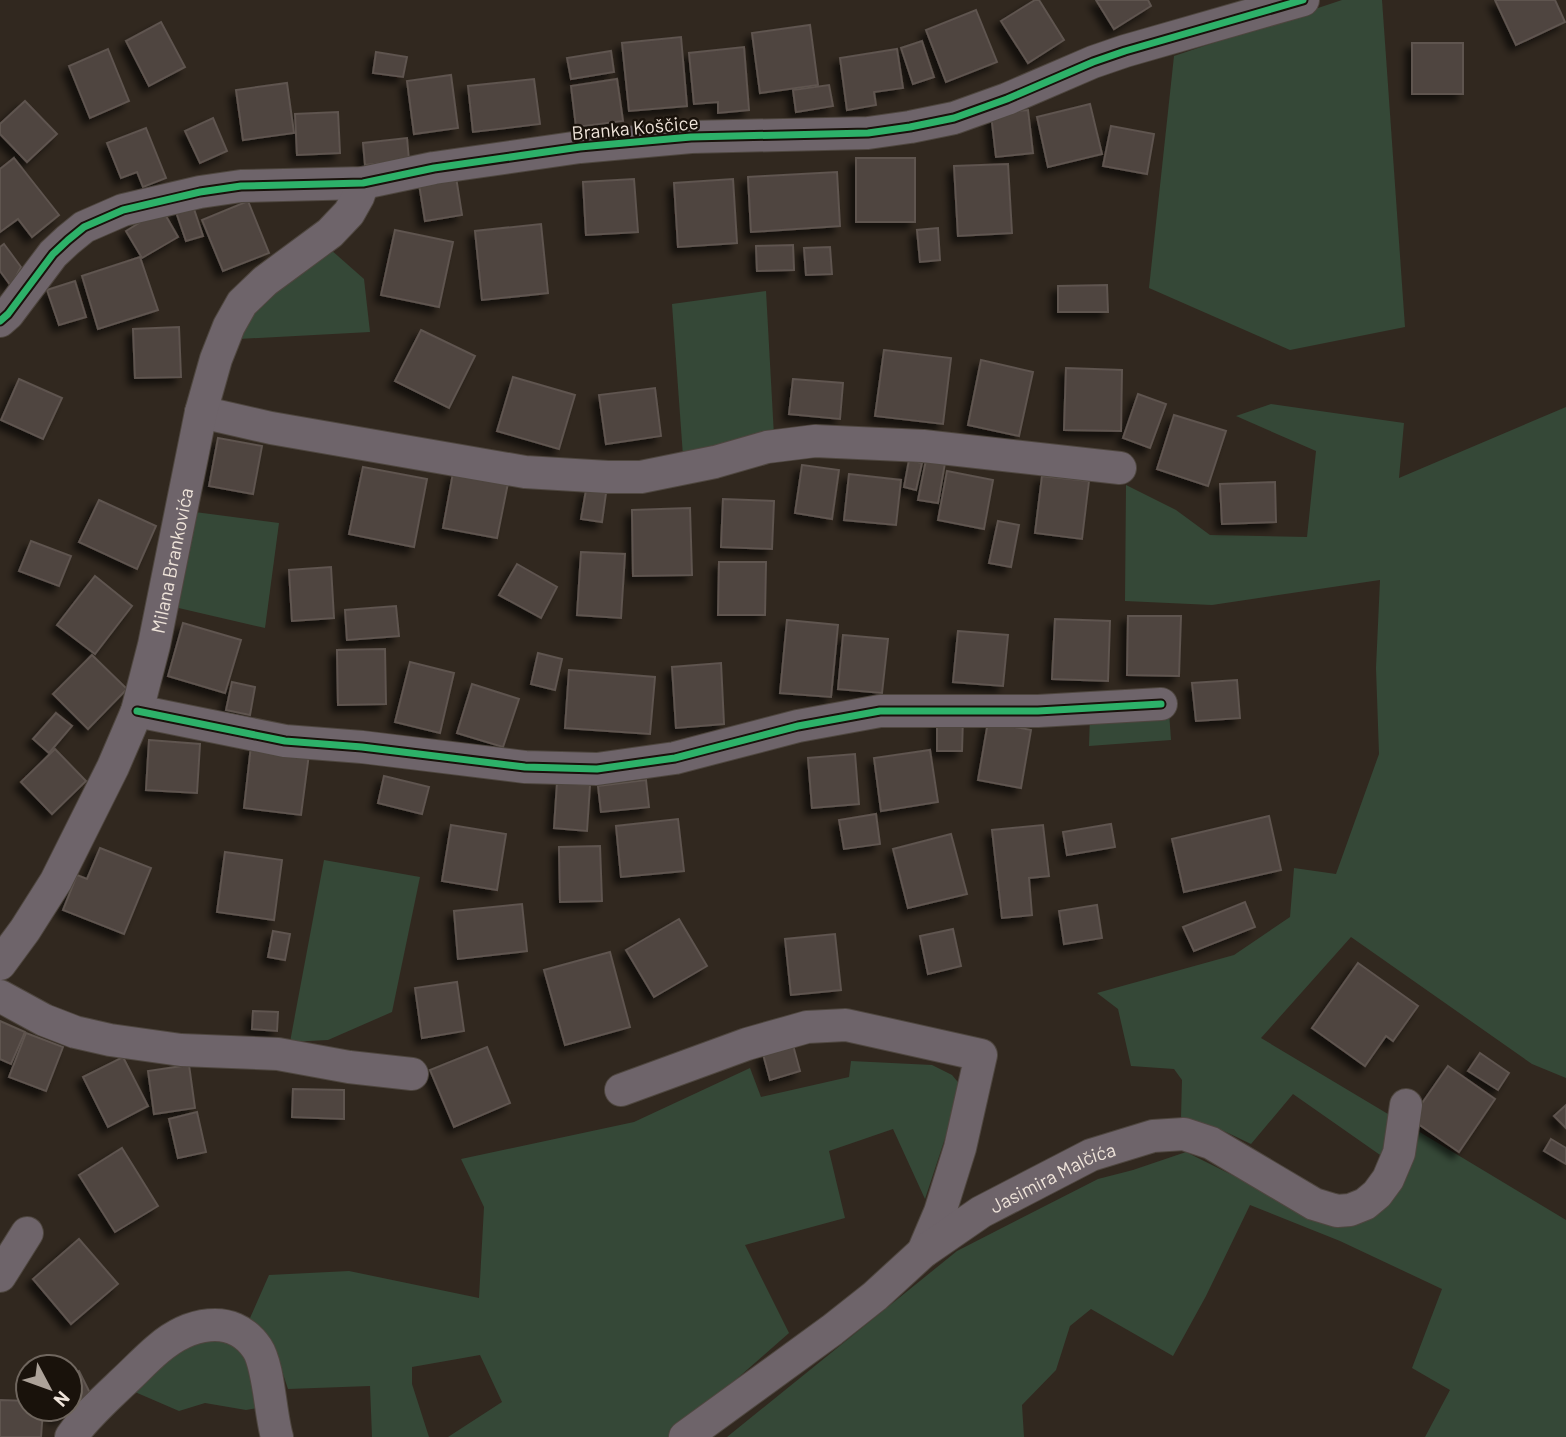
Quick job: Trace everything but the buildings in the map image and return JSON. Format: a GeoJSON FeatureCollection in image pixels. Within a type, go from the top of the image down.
{"type":"FeatureCollection","features":[{"type":"Feature","properties":{"kind":"street","name":"Branka Koščice"},"geometry":{"type":"LineString","coordinates":[[0,321],[53,254],[84,227],[123,210],[200,192],[241,186],[363,183],[434,168],[580,147],[691,137],[868,133],[910,127],[954,118],[1125,51],[1303,0]]}},
{"type":"Feature","properties":{"kind":"street","name":"Milana Brankovića"},"geometry":{"type":"LineString","coordinates":[[0,964],[56,881],[108,778],[137,711],[154,645],[201,412],[216,359],[229,326],[242,303],[265,281],[330,233],[349,214],[363,183]]}},
{"type":"Feature","properties":{"kind":"street"},"geometry":{"type":"LineString","coordinates":[[201,412],[271,428],[525,472],[641,477],[715,462],[767,447],[815,441],[923,446],[1119,468]]}},
{"type":"Feature","properties":{"kind":"street"},"geometry":{"type":"LineString","coordinates":[[137,711],[285,741],[375,748],[525,767],[597,769],[675,758],[798,726],[880,711],[1038,711],[1161,704]]}},
{"type":"Feature","properties":{"kind":"street"},"geometry":{"type":"LineString","coordinates":[[0,996],[44,1020],[75,1032],[110,1040],[181,1051],[278,1055],[412,1074]]}},
{"type":"Feature","properties":{"kind":"street"},"geometry":{"type":"LineString","coordinates":[[621,1090],[747,1044],[807,1027],[846,1025],[981,1055],[960,1148],[940,1212],[923,1252]]}},
{"type":"Feature","properties":{"kind":"street","name":"Jasimira Malčića"},"geometry":{"type":"LineString","coordinates":[[685,1437],[875,1296],[923,1252],[981,1212],[1091,1156],[1153,1136],[1184,1134],[1210,1143],[1314,1204],[1337,1211],[1350,1210],[1365,1204],[1388,1179],[1399,1153],[1406,1105]]}},
{"type":"Feature","properties":{"kind":"street"},"geometry":{"type":"LineString","coordinates":[[0,1276],[27,1233]]}},
{"type":"Feature","properties":{"kind":"street"},"geometry":{"type":"LineString","coordinates":[[71,1437],[104,1400],[160,1347],[200,1326],[220,1324],[238,1329],[258,1349],[277,1437]]}},
{"type":"Feature","properties":{"kind":"green space"},"geometry":{"type":"Polygon","coordinates":[[[1342,0],[1382,0],[1405,327],[1290,350],[1149,288],[1174,56],[1342,0]]]}},
{"type":"Feature","properties":{"kind":"green space"},"geometry":{"type":"Polygon","coordinates":[[[330,249],[364,279],[370,332],[238,339],[247,318],[269,294],[330,249]]]}},
{"type":"Feature","properties":{"kind":"green space"},"geometry":{"type":"Polygon","coordinates":[[[766,291],[774,436],[683,456],[672,304],[766,291]]]}},
{"type":"Feature","properties":{"kind":"green space"},"geometry":{"type":"Polygon","coordinates":[[[1271,404],[1404,423],[1399,478],[1566,407],[1566,1078],[1532,1064],[1351,937],[1261,1038],[1393,1117],[1383,1157],[1293,1094],[1251,1144],[1226,1132],[1181,1118],[1182,1080],[1174,1069],[1131,1066],[1118,1009],[1097,993],[1234,955],[1290,917],[1294,868],[1336,874],[1379,754],[1376,668],[1380,580],[1212,605],[1125,601],[1126,485],[1176,510],[1210,535],[1307,537],[1316,451],[1236,416],[1271,404]]]}},
{"type":"Feature","properties":{"kind":"green space"},"geometry":{"type":"Polygon","coordinates":[[[195,512],[279,523],[265,628],[170,606],[195,512]]]}},
{"type":"Feature","properties":{"kind":"green space"},"geometry":{"type":"Polygon","coordinates":[[[1169,712],[1171,740],[1089,746],[1090,715],[1169,712]]]}},
{"type":"Feature","properties":{"kind":"green space"},"geometry":{"type":"Polygon","coordinates":[[[324,860],[420,877],[392,1012],[328,1040],[290,1042],[324,860]]]}},
{"type":"Feature","properties":{"kind":"green space"},"geometry":{"type":"Polygon","coordinates":[[[851,1061],[932,1065],[952,1075],[962,1087],[925,1199],[893,1129],[829,1151],[845,1218],[745,1245],[789,1333],[668,1437],[448,1437],[502,1402],[480,1355],[412,1367],[412,1384],[429,1437],[372,1437],[370,1386],[288,1389],[275,1350],[250,1318],[269,1275],[349,1271],[479,1298],[484,1207],[461,1159],[634,1122],[750,1068],[761,1097],[849,1077],[851,1061]]]}},
{"type":"Feature","properties":{"kind":"green space"},"geometry":{"type":"Polygon","coordinates":[[[1418,1131],[1566,1220],[1566,1437],[1425,1437],[1450,1390],[1412,1368],[1442,1289],[1340,1241],[1250,1205],[1206,1296],[1173,1356],[1091,1309],[1070,1326],[1056,1370],[1022,1405],[1024,1437],[727,1437],[957,1251],[1098,1179],[1186,1152],[1318,1218],[1390,1201],[1406,1177],[1418,1131]]]}},
{"type":"Feature","properties":{"kind":"green space"},"geometry":{"type":"Polygon","coordinates":[[[223,1336],[251,1361],[257,1408],[246,1410],[205,1403],[179,1411],[128,1389],[187,1343],[223,1336]]]}},
{"type":"Feature","properties":{"kind":"cycle path"},"geometry":{"type":"LineString","coordinates":[[0,321],[53,254],[68,240],[84,227],[123,210],[200,192],[241,186],[363,183],[434,168],[580,147],[691,137],[868,133],[910,127],[954,118],[1125,51],[1303,0]]}},
{"type":"Feature","properties":{"kind":"cycle path"},"geometry":{"type":"LineString","coordinates":[[137,711],[285,741],[362,747],[525,767],[597,769],[675,758],[798,726],[880,711],[1038,711],[1161,704]]}}]}
